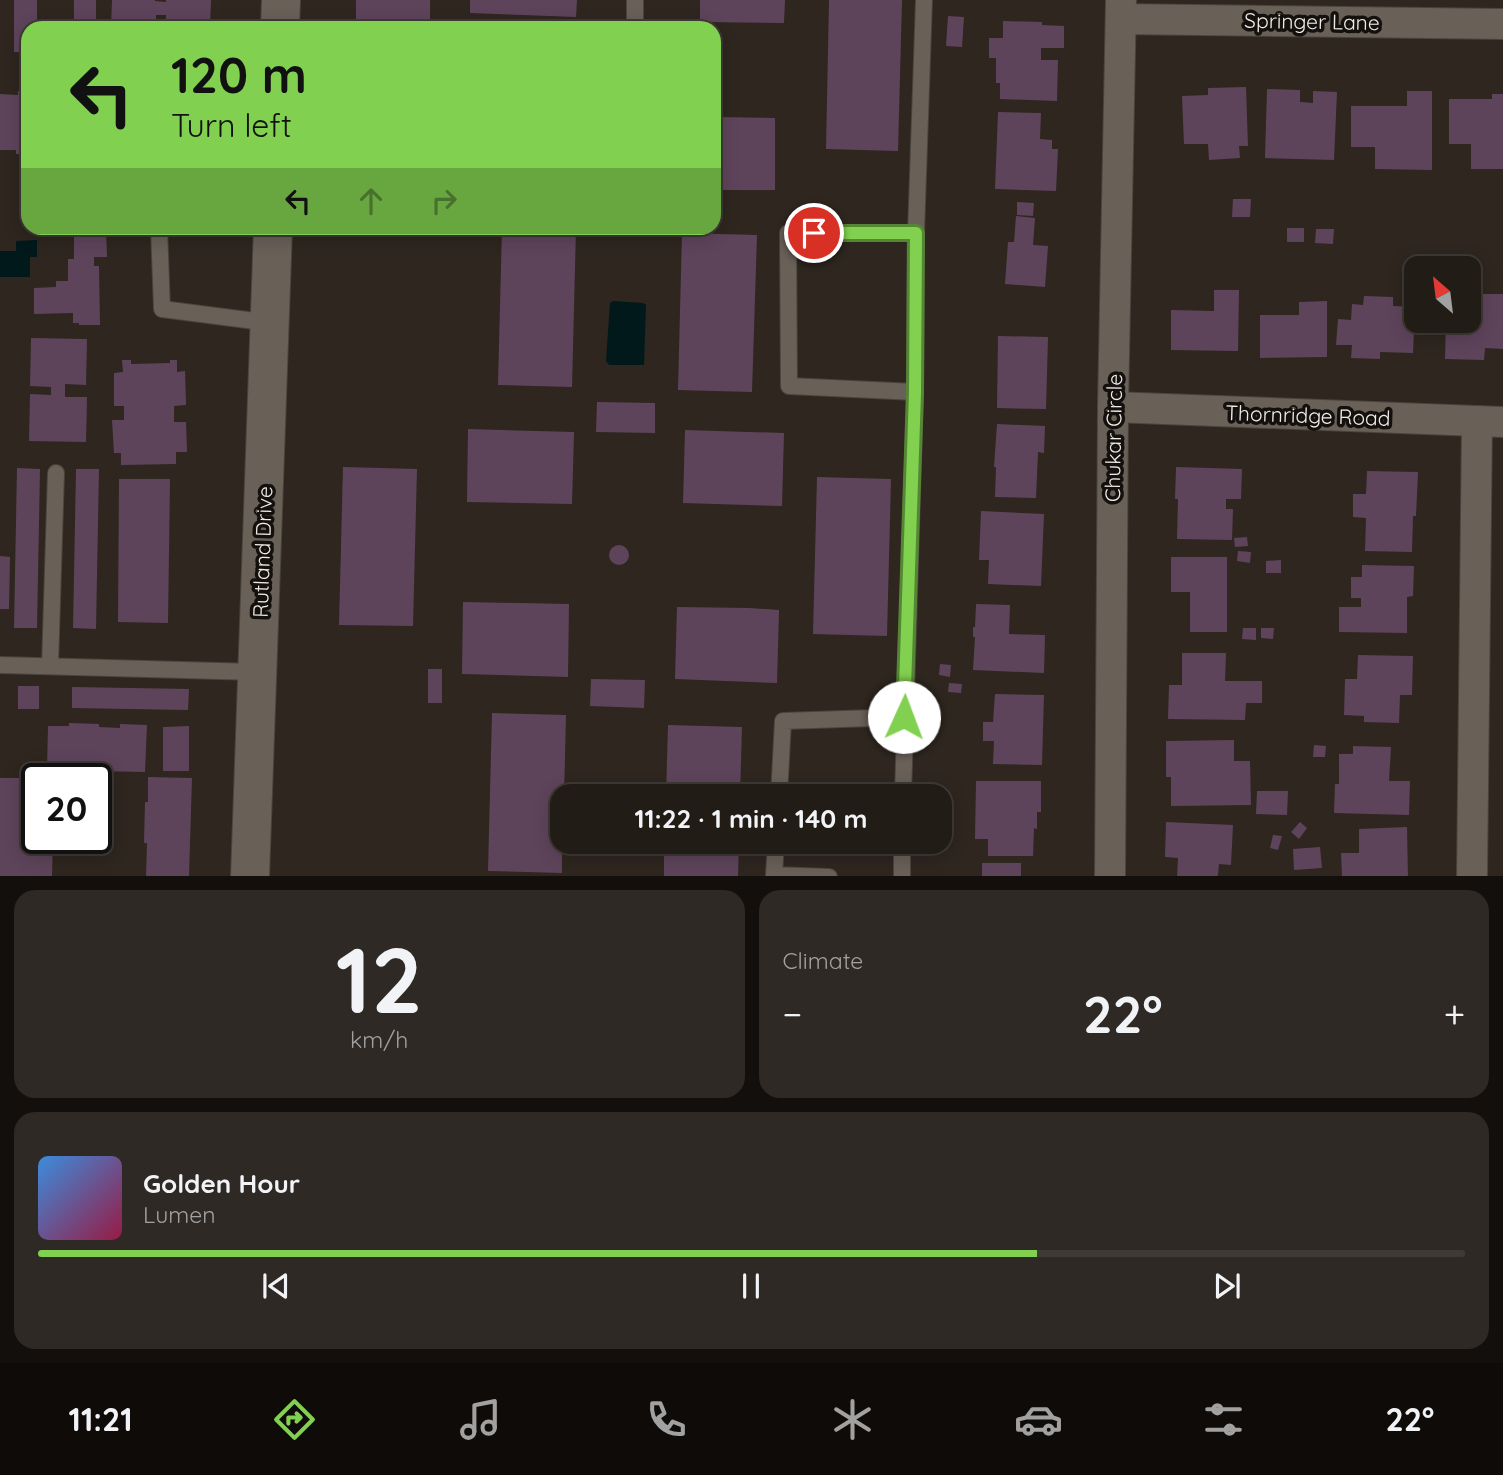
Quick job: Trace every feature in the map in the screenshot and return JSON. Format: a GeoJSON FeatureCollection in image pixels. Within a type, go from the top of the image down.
{"type":"FeatureCollection","features":[{"type":"Feature","properties":{"kind":"street"},"geometry":{"type":"LineString","coordinates":[[280,21],[281,0]]}},
{"type":"Feature","properties":{"kind":"street","name":"Springer Lane"},"geometry":{"type":"LineString","coordinates":[[1121,9],[1503,24]]}},
{"type":"Feature","properties":{"kind":"street","name":"Chukar Circle"},"geometry":{"type":"LineString","coordinates":[[1110,876],[1113,407],[1121,9]]}},
{"type":"Feature","properties":{"kind":"street","name":"Rutland Drive"},"geometry":{"type":"LineString","coordinates":[[250,876],[273,235]]}},
{"type":"Feature","properties":{"kind":"street","name":"Thornridge Road"},"geometry":{"type":"LineString","coordinates":[[1113,407],[1490,422]]}},
{"type":"Feature","properties":{"kind":"street"},"geometry":{"type":"LineString","coordinates":[[1472,876],[1490,422]]}},
{"type":"Feature","properties":{"kind":"lane"},"geometry":{"type":"LineString","coordinates":[[635,0],[635,21]]}},
{"type":"Feature","properties":{"kind":"lane"},"geometry":{"type":"LineString","coordinates":[[903,784],[924,0]]}},
{"type":"Feature","properties":{"kind":"lane"},"geometry":{"type":"LineString","coordinates":[[915,393],[789,386],[788,233],[916,233]]}},
{"type":"Feature","properties":{"kind":"lane"},"geometry":{"type":"LineString","coordinates":[[159,235],[162,309],[270,323]]}},
{"type":"Feature","properties":{"kind":"lane"},"geometry":{"type":"LineString","coordinates":[[50,666],[56,473]]}},
{"type":"Feature","properties":{"kind":"lane"},"geometry":{"type":"LineString","coordinates":[[0,664],[258,671]]}},
{"type":"Feature","properties":{"kind":"lane"},"geometry":{"type":"LineString","coordinates":[[780,784],[783,721],[904,717]]}},
{"type":"Feature","properties":{"kind":"lane"},"geometry":{"type":"LineString","coordinates":[[775,854],[774,874],[811,876]]}},
{"type":"Feature","properties":{"kind":"lane"},"geometry":{"type":"LineString","coordinates":[[902,854],[902,876]]}},
{"type":"Feature","properties":{"kind":"water"},"geometry":{"type":"Polygon","coordinates":[[[37,240],[37,257],[30,257],[30,277],[0,277],[0,251],[16,251],[16,241],[37,240]]]}},
{"type":"Feature","properties":{"kind":"water"},"geometry":{"type":"Polygon","coordinates":[[[613,301],[646,305],[644,365],[609,365],[606,361],[610,303],[613,301]]]}},
{"type":"Feature","properties":{"kind":"building"},"geometry":{"type":"Polygon","coordinates":[[[14,0],[37,0],[37,21],[21,21],[21,52],[14,52],[14,0]]]}},
{"type":"Feature","properties":{"kind":"building"},"geometry":{"type":"Polygon","coordinates":[[[74,0],[96,0],[96,21],[74,21],[74,0]]]}},
{"type":"Feature","properties":{"kind":"building"},"geometry":{"type":"Polygon","coordinates":[[[112,0],[211,0],[210,21],[166,21],[166,15],[156,15],[156,21],[111,21],[112,0]]]}},
{"type":"Feature","properties":{"kind":"building"},"geometry":{"type":"Polygon","coordinates":[[[356,0],[430,0],[430,21],[356,21],[356,0]]]}},
{"type":"Feature","properties":{"kind":"building"},"geometry":{"type":"Polygon","coordinates":[[[470,0],[577,0],[576,17],[470,13],[470,0]]]}},
{"type":"Feature","properties":{"kind":"building"},"geometry":{"type":"Polygon","coordinates":[[[700,0],[785,0],[784,23],[700,21],[700,0]]]}},
{"type":"Feature","properties":{"kind":"building"},"geometry":{"type":"Polygon","coordinates":[[[829,0],[902,0],[898,151],[826,149],[829,0]]]}},
{"type":"Feature","properties":{"kind":"building"},"geometry":{"type":"Polygon","coordinates":[[[948,16],[964,17],[962,47],[946,46],[948,16]]]}},
{"type":"Feature","properties":{"kind":"building"},"geometry":{"type":"Polygon","coordinates":[[[1003,21],[1042,22],[1042,25],[1064,26],[1064,48],[1041,48],[1041,60],[1058,60],[1057,101],[1000,99],[1000,83],[996,83],[996,58],[989,58],[989,38],[1003,38],[1003,21]]]}},
{"type":"Feature","properties":{"kind":"building"},"geometry":{"type":"Polygon","coordinates":[[[1246,87],[1248,146],[1239,146],[1240,158],[1209,160],[1208,144],[1184,144],[1182,96],[1208,95],[1208,88],[1246,87]]]}},
{"type":"Feature","properties":{"kind":"building"},"geometry":{"type":"Polygon","coordinates":[[[1267,89],[1300,90],[1300,102],[1313,103],[1313,91],[1337,92],[1334,160],[1265,158],[1267,89]]]}},
{"type":"Feature","properties":{"kind":"building"},"geometry":{"type":"Polygon","coordinates":[[[18,91],[21,91],[21,154],[16,154],[16,150],[0,150],[0,94],[18,95],[18,91]]]}},
{"type":"Feature","properties":{"kind":"building"},"geometry":{"type":"Polygon","coordinates":[[[1407,91],[1432,91],[1432,170],[1375,169],[1375,147],[1351,147],[1351,106],[1407,106],[1407,91]]]}},
{"type":"Feature","properties":{"kind":"building"},"geometry":{"type":"Polygon","coordinates":[[[1492,94],[1503,94],[1503,169],[1471,169],[1471,144],[1449,144],[1449,99],[1492,99],[1492,94]]]}},
{"type":"Feature","properties":{"kind":"building"},"geometry":{"type":"Polygon","coordinates":[[[998,112],[1041,113],[1040,139],[1052,140],[1052,149],[1058,149],[1056,191],[995,189],[998,112]]]}},
{"type":"Feature","properties":{"kind":"building"},"geometry":{"type":"Polygon","coordinates":[[[721,117],[775,118],[775,190],[721,190],[721,117]]]}},
{"type":"Feature","properties":{"kind":"building"},"geometry":{"type":"Polygon","coordinates":[[[1233,199],[1251,199],[1250,217],[1232,217],[1233,199]]]}},
{"type":"Feature","properties":{"kind":"building"},"geometry":{"type":"Polygon","coordinates":[[[1017,202],[1034,203],[1033,216],[1017,215],[1017,202]]]}},
{"type":"Feature","properties":{"kind":"building"},"geometry":{"type":"Polygon","coordinates":[[[1016,216],[1035,218],[1033,245],[1048,246],[1045,287],[1005,284],[1008,242],[1014,242],[1016,216]]]}},
{"type":"Feature","properties":{"kind":"building"},"geometry":{"type":"Polygon","coordinates":[[[1287,228],[1304,228],[1304,242],[1287,242],[1287,228]]]}},
{"type":"Feature","properties":{"kind":"building"},"geometry":{"type":"Polygon","coordinates":[[[1316,229],[1334,229],[1333,244],[1315,243],[1316,229]]]}},
{"type":"Feature","properties":{"kind":"building"},"geometry":{"type":"Polygon","coordinates":[[[74,235],[106,235],[107,257],[94,257],[94,266],[99,266],[100,325],[73,323],[73,313],[34,314],[34,288],[56,287],[56,281],[68,281],[68,259],[74,259],[74,235]]]}},
{"type":"Feature","properties":{"kind":"building"},"geometry":{"type":"Polygon","coordinates":[[[502,235],[576,235],[572,387],[498,385],[502,235]]]}},
{"type":"Feature","properties":{"kind":"building"},"geometry":{"type":"Polygon","coordinates":[[[682,235],[757,235],[752,392],[678,390],[682,235]]]}},
{"type":"Feature","properties":{"kind":"building"},"geometry":{"type":"Polygon","coordinates":[[[1214,290],[1239,290],[1238,351],[1171,350],[1171,310],[1214,311],[1214,290]]]}},
{"type":"Feature","properties":{"kind":"building"},"geometry":{"type":"Polygon","coordinates":[[[1481,294],[1503,294],[1503,349],[1485,348],[1484,360],[1445,359],[1446,333],[1481,333],[1481,294]]]}},
{"type":"Feature","properties":{"kind":"building"},"geometry":{"type":"Polygon","coordinates":[[[1364,296],[1393,297],[1393,306],[1404,306],[1404,333],[1414,333],[1413,353],[1380,352],[1380,359],[1351,358],[1352,345],[1336,345],[1338,319],[1351,320],[1352,304],[1363,305],[1364,296]]]}},
{"type":"Feature","properties":{"kind":"building"},"geometry":{"type":"Polygon","coordinates":[[[1327,301],[1327,357],[1260,358],[1260,315],[1299,315],[1299,302],[1327,301]]]}},
{"type":"Feature","properties":{"kind":"building"},"geometry":{"type":"Polygon","coordinates":[[[998,336],[1048,337],[1046,409],[997,408],[998,336]]]}},
{"type":"Feature","properties":{"kind":"building"},"geometry":{"type":"Polygon","coordinates":[[[31,338],[87,339],[86,385],[65,384],[65,397],[87,397],[86,442],[29,441],[30,394],[51,395],[51,387],[30,386],[31,338]]]}},
{"type":"Feature","properties":{"kind":"building"},"geometry":{"type":"Polygon","coordinates":[[[122,360],[131,360],[131,364],[170,363],[170,360],[177,360],[177,372],[185,371],[186,405],[174,406],[174,422],[186,422],[187,452],[176,452],[176,464],[121,465],[121,453],[114,453],[112,420],[124,420],[124,406],[114,406],[114,373],[123,372],[122,360]]]}},
{"type":"Feature","properties":{"kind":"building"},"geometry":{"type":"Polygon","coordinates":[[[597,402],[655,403],[655,433],[596,432],[597,402]]]}},
{"type":"Feature","properties":{"kind":"building"},"geometry":{"type":"Polygon","coordinates":[[[997,424],[1045,426],[1044,453],[1038,452],[1036,498],[995,497],[997,424]]]}},
{"type":"Feature","properties":{"kind":"building"},"geometry":{"type":"Polygon","coordinates":[[[468,429],[574,432],[572,504],[467,502],[468,429]]]}},
{"type":"Feature","properties":{"kind":"building"},"geometry":{"type":"Polygon","coordinates":[[[685,430],[784,433],[782,506],[683,503],[685,430]]]}},
{"type":"Feature","properties":{"kind":"building"},"geometry":{"type":"Polygon","coordinates":[[[343,467],[417,469],[413,626],[339,625],[343,467]]]}},
{"type":"Feature","properties":{"kind":"building"},"geometry":{"type":"Polygon","coordinates":[[[1176,467],[1242,469],[1241,499],[1226,499],[1226,509],[1233,509],[1232,540],[1177,539],[1176,467]]]}},
{"type":"Feature","properties":{"kind":"building"},"geometry":{"type":"Polygon","coordinates":[[[17,468],[40,469],[37,628],[14,628],[17,468]]]}},
{"type":"Feature","properties":{"kind":"building"},"geometry":{"type":"Polygon","coordinates":[[[76,469],[99,469],[96,629],[73,628],[76,469]]]}},
{"type":"Feature","properties":{"kind":"building"},"geometry":{"type":"Polygon","coordinates":[[[1367,471],[1418,472],[1412,552],[1365,551],[1366,518],[1353,517],[1353,494],[1366,494],[1367,471]]]}},
{"type":"Feature","properties":{"kind":"building"},"geometry":{"type":"Polygon","coordinates":[[[817,477],[891,479],[887,636],[813,634],[817,477]]]}},
{"type":"Feature","properties":{"kind":"building"},"geometry":{"type":"Polygon","coordinates":[[[119,479],[170,479],[168,623],[118,622],[119,479]]]}},
{"type":"Feature","properties":{"kind":"building"},"geometry":{"type":"Polygon","coordinates":[[[981,511],[1044,514],[1041,586],[988,584],[989,560],[979,560],[981,511]]]}},
{"type":"Feature","properties":{"kind":"building"},"geometry":{"type":"Polygon","coordinates":[[[1247,537],[1248,546],[1235,547],[1234,538],[1247,537]]]}},
{"type":"Feature","properties":{"kind":"building"},"geometry":{"type":"Polygon","coordinates":[[[619,545],[626,548],[629,555],[626,562],[619,565],[612,562],[609,555],[612,548],[619,545]]]}},
{"type":"Feature","properties":{"kind":"building"},"geometry":{"type":"Polygon","coordinates":[[[1238,551],[1251,552],[1250,563],[1237,561],[1238,551]]]}},
{"type":"Feature","properties":{"kind":"building"},"geometry":{"type":"Polygon","coordinates":[[[0,556],[10,557],[9,609],[0,609],[0,556]]]}},
{"type":"Feature","properties":{"kind":"building"},"geometry":{"type":"Polygon","coordinates":[[[1171,557],[1227,557],[1227,632],[1190,632],[1190,592],[1171,592],[1171,557]]]}},
{"type":"Feature","properties":{"kind":"building"},"geometry":{"type":"Polygon","coordinates":[[[1281,560],[1281,573],[1266,573],[1266,561],[1281,560]]]}},
{"type":"Feature","properties":{"kind":"building"},"geometry":{"type":"Polygon","coordinates":[[[1362,565],[1414,566],[1413,596],[1407,597],[1407,633],[1339,632],[1339,607],[1361,607],[1361,598],[1351,598],[1351,577],[1362,577],[1362,565]]]}},
{"type":"Feature","properties":{"kind":"building"},"geometry":{"type":"Polygon","coordinates":[[[463,602],[569,604],[568,677],[462,674],[463,602]]]}},
{"type":"Feature","properties":{"kind":"building"},"geometry":{"type":"Polygon","coordinates":[[[976,604],[1010,605],[1009,634],[1045,635],[1044,673],[973,670],[976,604]]]}},
{"type":"Feature","properties":{"kind":"building"},"geometry":{"type":"Polygon","coordinates":[[[677,607],[779,610],[777,683],[675,679],[677,607]]]}},
{"type":"Feature","properties":{"kind":"building"},"geometry":{"type":"Polygon","coordinates":[[[1243,628],[1256,628],[1256,640],[1242,639],[1243,628]]]}},
{"type":"Feature","properties":{"kind":"building"},"geometry":{"type":"Polygon","coordinates":[[[1261,628],[1274,628],[1273,639],[1261,638],[1261,628]]]}},
{"type":"Feature","properties":{"kind":"building"},"geometry":{"type":"Polygon","coordinates":[[[1182,653],[1226,653],[1225,681],[1262,681],[1262,703],[1246,703],[1245,720],[1168,719],[1169,685],[1182,685],[1182,653]]]}},
{"type":"Feature","properties":{"kind":"building"},"geometry":{"type":"Polygon","coordinates":[[[1358,655],[1413,656],[1412,695],[1400,695],[1399,723],[1364,722],[1364,716],[1344,715],[1345,679],[1357,679],[1358,655]]]}},
{"type":"Feature","properties":{"kind":"building"},"geometry":{"type":"Polygon","coordinates":[[[940,664],[951,665],[950,677],[939,675],[940,664]]]}},
{"type":"Feature","properties":{"kind":"building"},"geometry":{"type":"Polygon","coordinates":[[[428,669],[442,669],[442,703],[428,703],[428,669]]]}},
{"type":"Feature","properties":{"kind":"building"},"geometry":{"type":"Polygon","coordinates":[[[591,679],[645,680],[644,708],[590,706],[591,679]]]}},
{"type":"Feature","properties":{"kind":"building"},"geometry":{"type":"Polygon","coordinates":[[[949,683],[962,684],[961,693],[948,692],[949,683]]]}},
{"type":"Feature","properties":{"kind":"building"},"geometry":{"type":"Polygon","coordinates":[[[18,686],[39,686],[39,709],[18,709],[18,686]]]}},
{"type":"Feature","properties":{"kind":"building"},"geometry":{"type":"Polygon","coordinates":[[[72,687],[189,689],[188,710],[72,708],[72,687]]]}},
{"type":"Feature","properties":{"kind":"building"},"geometry":{"type":"Polygon","coordinates":[[[995,694],[1044,695],[1042,765],[993,764],[994,741],[983,741],[983,722],[993,722],[995,694]]]}},
{"type":"Feature","properties":{"kind":"building"},"geometry":{"type":"Polygon","coordinates":[[[492,713],[566,715],[564,784],[550,784],[550,854],[562,854],[562,873],[488,871],[492,713]]]}},
{"type":"Feature","properties":{"kind":"building"},"geometry":{"type":"Polygon","coordinates":[[[69,723],[120,728],[120,724],[147,725],[145,772],[112,771],[112,763],[47,763],[48,726],[69,726],[69,723]]]}},
{"type":"Feature","properties":{"kind":"building"},"geometry":{"type":"Polygon","coordinates":[[[668,725],[742,727],[740,784],[666,784],[668,725]]]}},
{"type":"Feature","properties":{"kind":"building"},"geometry":{"type":"Polygon","coordinates":[[[189,726],[189,771],[163,771],[163,727],[189,726]]]}},
{"type":"Feature","properties":{"kind":"building"},"geometry":{"type":"Polygon","coordinates":[[[1234,740],[1234,761],[1250,761],[1251,805],[1171,806],[1171,777],[1166,777],[1166,741],[1234,740]]]}},
{"type":"Feature","properties":{"kind":"building"},"geometry":{"type":"Polygon","coordinates":[[[1314,745],[1326,746],[1325,757],[1313,757],[1314,745]]]}},
{"type":"Feature","properties":{"kind":"building"},"geometry":{"type":"Polygon","coordinates":[[[1353,746],[1391,747],[1389,781],[1410,781],[1409,815],[1334,813],[1335,784],[1339,784],[1339,754],[1353,754],[1353,746]]]}},
{"type":"Feature","properties":{"kind":"building"},"geometry":{"type":"Polygon","coordinates":[[[148,777],[192,778],[189,876],[146,876],[145,802],[148,802],[148,777]]]}},
{"type":"Feature","properties":{"kind":"building"},"geometry":{"type":"Polygon","coordinates":[[[0,778],[21,778],[21,854],[53,854],[52,876],[0,876],[0,778]]]}},
{"type":"Feature","properties":{"kind":"building"},"geometry":{"type":"Polygon","coordinates":[[[976,781],[1041,781],[1041,812],[1037,812],[1037,829],[1034,828],[1033,856],[988,856],[988,839],[975,839],[976,781]]]}},
{"type":"Feature","properties":{"kind":"building"},"geometry":{"type":"Polygon","coordinates":[[[1257,791],[1288,791],[1287,815],[1256,814],[1257,791]]]}},
{"type":"Feature","properties":{"kind":"building"},"geometry":{"type":"Polygon","coordinates":[[[1166,822],[1233,825],[1231,865],[1219,864],[1217,876],[1177,876],[1178,858],[1165,857],[1166,822]]]}},
{"type":"Feature","properties":{"kind":"building"},"geometry":{"type":"Polygon","coordinates":[[[1300,822],[1307,828],[1299,839],[1291,832],[1300,822]]]}},
{"type":"Feature","properties":{"kind":"building"},"geometry":{"type":"Polygon","coordinates":[[[1407,827],[1408,876],[1342,876],[1341,853],[1359,853],[1359,829],[1407,827]]]}},
{"type":"Feature","properties":{"kind":"building"},"geometry":{"type":"Polygon","coordinates":[[[1273,835],[1282,836],[1278,850],[1270,848],[1273,835]]]}},
{"type":"Feature","properties":{"kind":"building"},"geometry":{"type":"Polygon","coordinates":[[[1320,847],[1322,868],[1294,870],[1293,849],[1320,847]]]}},
{"type":"Feature","properties":{"kind":"building"},"geometry":{"type":"Polygon","coordinates":[[[664,854],[739,854],[738,876],[664,876],[664,854]]]}},
{"type":"Feature","properties":{"kind":"building"},"geometry":{"type":"Polygon","coordinates":[[[982,863],[1021,863],[1021,876],[982,876],[982,863]]]}},
{"type":"Feature","properties":{"kind":"route"},"geometry":{"type":"LineString","coordinates":[[814,233],[916,233],[915,393],[904,717]]}}]}
